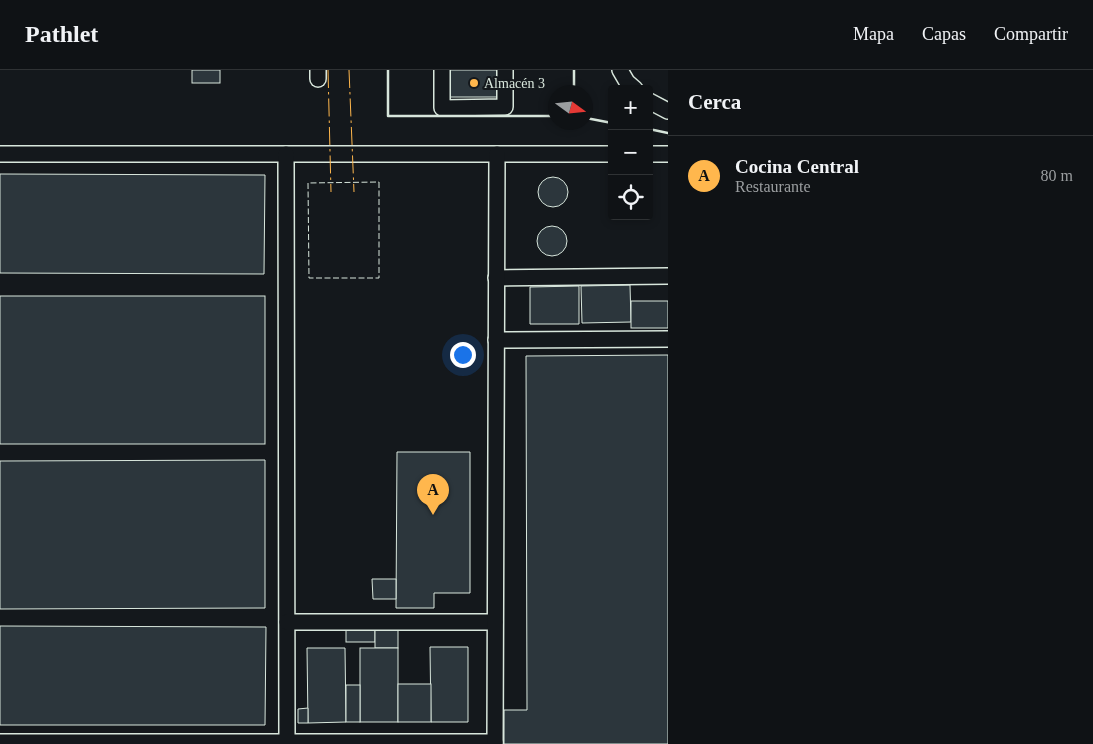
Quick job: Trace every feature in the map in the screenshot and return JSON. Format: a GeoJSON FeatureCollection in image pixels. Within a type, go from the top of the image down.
{"type":"FeatureCollection","features":[{"type":"Feature","properties":{"kind":"lane"},"geometry":{"type":"LineString","coordinates":[[442,70],[442,108],[505,107],[505,70]]}},
{"type":"Feature","properties":{"kind":"lane"},"geometry":{"type":"LineString","coordinates":[[620,70],[631,85]]}},
{"type":"Feature","properties":{"kind":"lane"},"geometry":{"type":"LineString","coordinates":[[653,103],[668,111]]}},
{"type":"Feature","properties":{"kind":"lane"},"geometry":{"type":"LineString","coordinates":[[0,154],[608,154]]}},
{"type":"Feature","properties":{"kind":"lane"},"geometry":{"type":"LineString","coordinates":[[286,154],[287,741]]}},
{"type":"Feature","properties":{"kind":"lane"},"geometry":{"type":"LineString","coordinates":[[0,742],[287,741],[495,743],[497,154]]}},
{"type":"Feature","properties":{"kind":"lane"},"geometry":{"type":"LineString","coordinates":[[653,154],[668,154]]}},
{"type":"Feature","properties":{"kind":"lane"},"geometry":{"type":"LineString","coordinates":[[496,278],[668,276]]}},
{"type":"Feature","properties":{"kind":"lane"},"geometry":{"type":"LineString","coordinates":[[496,340],[668,339]]}},
{"type":"Feature","properties":{"kind":"lane"},"geometry":{"type":"LineString","coordinates":[[287,622],[495,622]]}},
{"type":"Feature","properties":{"kind":"building"},"geometry":{"type":"Polygon","coordinates":[[[192,70],[220,70],[220,83],[192,83],[192,70]]]}},
{"type":"Feature","properties":{"kind":"building","name":"Almacén 3"},"geometry":{"type":"Polygon","coordinates":[[[450,70],[498,70],[497,97],[450,97],[450,70]]]}},
{"type":"Feature","properties":{"kind":"building"},"geometry":{"type":"Polygon","coordinates":[[[0,174],[265,175],[264,274],[0,273],[0,174]]]}},
{"type":"Feature","properties":{"kind":"building"},"geometry":{"type":"Polygon","coordinates":[[[553,177],[559,178],[567,186],[567,198],[559,206],[553,207],[547,206],[539,198],[538,192],[539,186],[547,178],[553,177]]]}},
{"type":"Feature","properties":{"kind":"building"},"geometry":{"type":"Polygon","coordinates":[[[552,226],[558,227],[566,235],[566,247],[558,255],[552,256],[546,255],[538,247],[537,241],[538,235],[546,227],[552,226]]]}},
{"type":"Feature","properties":{"kind":"building"},"geometry":{"type":"Polygon","coordinates":[[[630,285],[631,322],[582,323],[581,286],[630,285]]]}},
{"type":"Feature","properties":{"kind":"building"},"geometry":{"type":"Polygon","coordinates":[[[579,286],[579,324],[530,324],[530,287],[579,286]]]}},
{"type":"Feature","properties":{"kind":"building"},"geometry":{"type":"Polygon","coordinates":[[[0,296],[265,296],[265,444],[0,444],[0,296]]]}},
{"type":"Feature","properties":{"kind":"building"},"geometry":{"type":"Polygon","coordinates":[[[631,301],[668,301],[668,328],[631,328],[631,301]]]}},
{"type":"Feature","properties":{"kind":"building"},"geometry":{"type":"Polygon","coordinates":[[[668,355],[668,744],[504,744],[504,710],[527,710],[526,356],[668,355]]]}},
{"type":"Feature","properties":{"kind":"building"},"geometry":{"type":"Polygon","coordinates":[[[397,452],[470,452],[470,593],[434,593],[434,608],[396,608],[397,452]]]}},
{"type":"Feature","properties":{"kind":"building"},"geometry":{"type":"Polygon","coordinates":[[[265,460],[265,608],[0,609],[0,461],[265,460]]]}},
{"type":"Feature","properties":{"kind":"building"},"geometry":{"type":"Polygon","coordinates":[[[372,579],[396,579],[396,599],[373,599],[372,579]]]}},
{"type":"Feature","properties":{"kind":"building"},"geometry":{"type":"Polygon","coordinates":[[[0,626],[266,627],[265,725],[0,725],[0,626]]]}},
{"type":"Feature","properties":{"kind":"building"},"geometry":{"type":"Polygon","coordinates":[[[346,629],[375,629],[375,642],[346,642],[346,629]]]}},
{"type":"Feature","properties":{"kind":"building"},"geometry":{"type":"Polygon","coordinates":[[[375,629],[398,629],[398,648],[375,648],[375,629]]]}},
{"type":"Feature","properties":{"kind":"building"},"geometry":{"type":"Polygon","coordinates":[[[430,647],[468,647],[468,722],[431,722],[430,647]]]}},
{"type":"Feature","properties":{"kind":"building"},"geometry":{"type":"Polygon","coordinates":[[[307,648],[345,648],[346,722],[308,723],[307,648]]]}},
{"type":"Feature","properties":{"kind":"building"},"geometry":{"type":"Polygon","coordinates":[[[360,648],[398,648],[398,722],[360,722],[360,648]]]}},
{"type":"Feature","properties":{"kind":"building"},"geometry":{"type":"Polygon","coordinates":[[[398,684],[431,684],[431,722],[398,722],[398,684]]]}},
{"type":"Feature","properties":{"kind":"building"},"geometry":{"type":"Polygon","coordinates":[[[346,685],[360,685],[360,722],[346,722],[346,685]]]}},
{"type":"Feature","properties":{"kind":"building"},"geometry":{"type":"Polygon","coordinates":[[[308,708],[308,723],[298,723],[298,709],[308,708]]]}},
{"type":"Feature","properties":{"kind":"fence"},"geometry":{"type":"LineString","coordinates":[[379,182],[379,278],[309,278],[308,183],[379,182]]}},
{"type":"Feature","properties":{"kind":"wall"},"geometry":{"type":"LineString","coordinates":[[388,70],[388,116],[548,116]]}},
{"type":"Feature","properties":{"kind":"wall"},"geometry":{"type":"LineString","coordinates":[[574,70],[574,85]]}},
{"type":"Feature","properties":{"kind":"wall"},"geometry":{"type":"LineString","coordinates":[[593,119],[608,122]]}},
{"type":"Feature","properties":{"kind":"wall"},"geometry":{"type":"LineString","coordinates":[[653,130],[668,133]]}},
{"type":"Feature","properties":{"kind":"power"},"geometry":{"type":"LineString","coordinates":[[328,70],[331,192]]}},
{"type":"Feature","properties":{"kind":"power"},"geometry":{"type":"LineString","coordinates":[[349,70],[354,192]]}},
{"type":"Feature","properties":{"kind":"place","name":"Almacén 3"},"geometry":{"type":"Point","coordinates":[474,83]}},
{"type":"Feature","properties":{"kind":"place","name":"Cocina Central"},"geometry":{"type":"Point","coordinates":[433,515]}}]}
